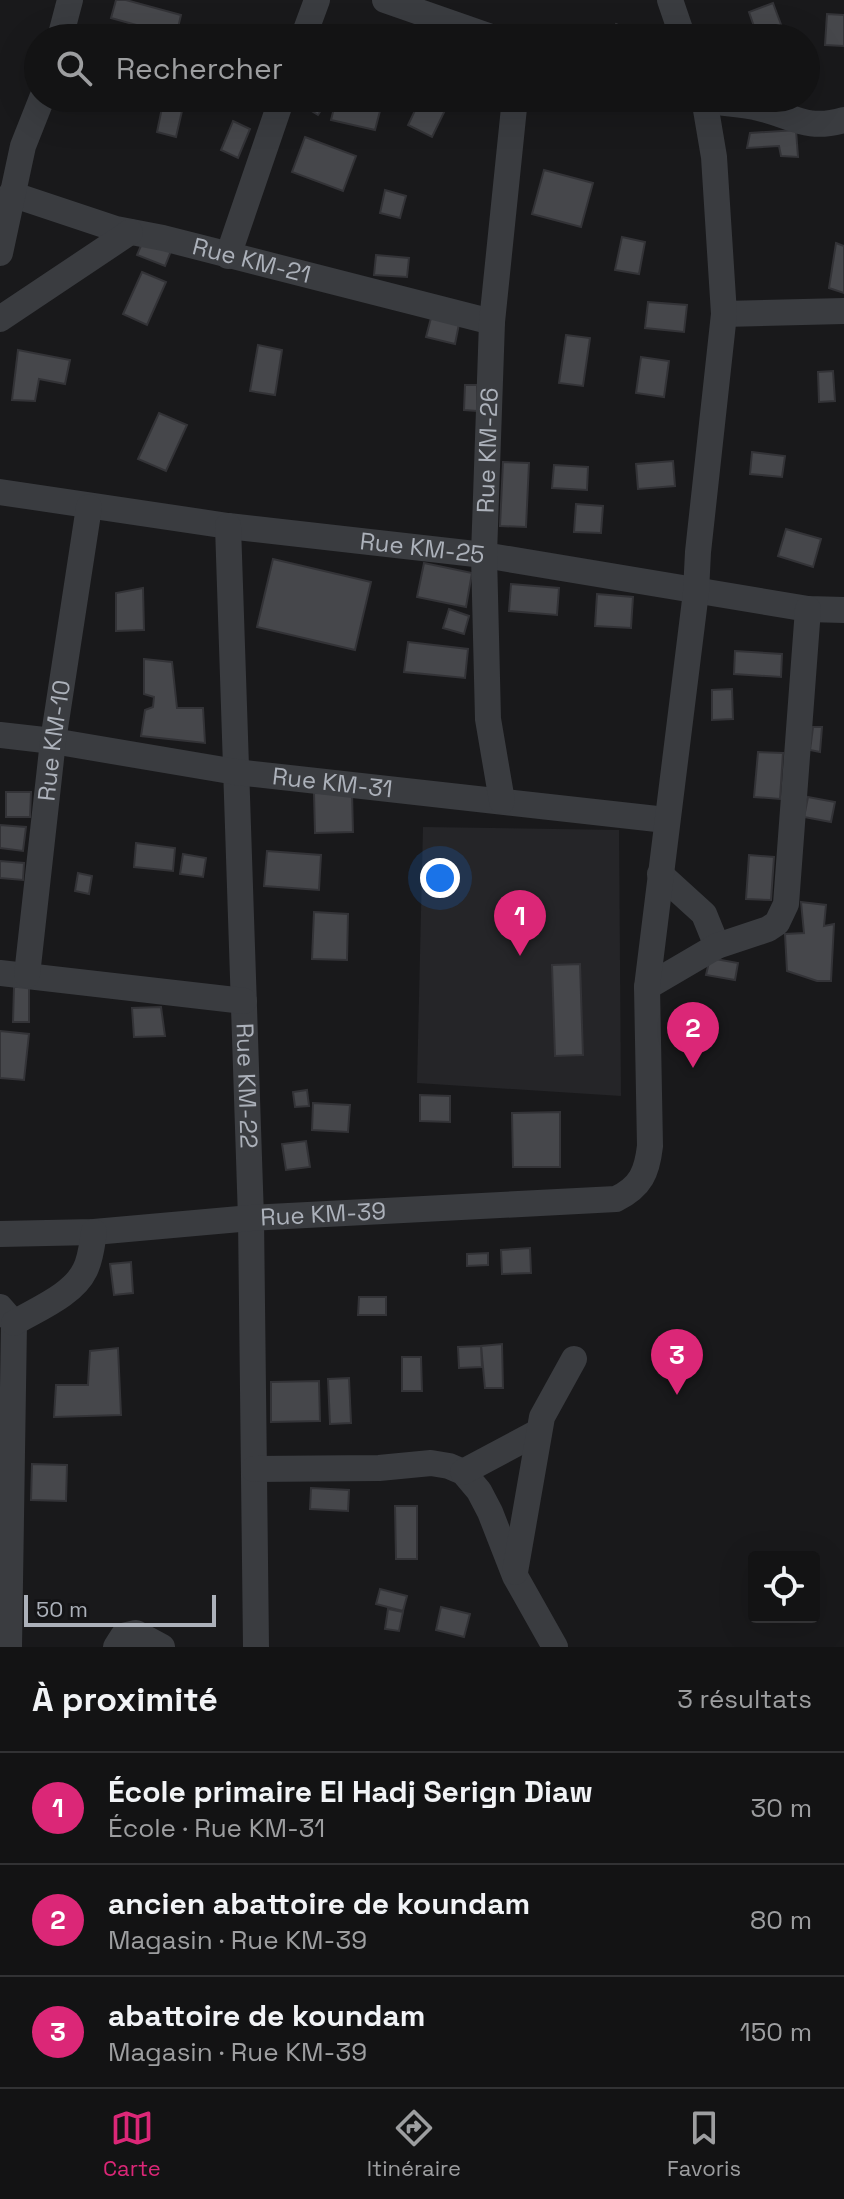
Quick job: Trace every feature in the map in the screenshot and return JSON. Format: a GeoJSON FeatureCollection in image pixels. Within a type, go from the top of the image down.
{"type":"FeatureCollection","features":[{"type":"Feature","properties":{"kind":"street"},"geometry":{"type":"LineString","coordinates":[[64,24],[70,0]]}},
{"type":"Feature","properties":{"kind":"street"},"geometry":{"type":"LineString","coordinates":[[308,24],[317,0]]}},
{"type":"Feature","properties":{"kind":"street"},"geometry":{"type":"LineString","coordinates":[[385,0],[454,24]]}},
{"type":"Feature","properties":{"kind":"street"},"geometry":{"type":"LineString","coordinates":[[670,0],[678,24]]}},
{"type":"Feature","properties":{"kind":"street"},"geometry":{"type":"LineString","coordinates":[[0,253],[23,146],[36,112]]}},
{"type":"Feature","properties":{"kind":"street"},"geometry":{"type":"LineString","coordinates":[[228,256],[277,112]]}},
{"type":"Feature","properties":{"kind":"street","name":"Rue KM-26"},"geometry":{"type":"LineString","coordinates":[[502,801],[488,719],[484,555],[492,322],[514,112]]}},
{"type":"Feature","properties":{"kind":"street"},"geometry":{"type":"LineString","coordinates":[[647,987],[696,592],[724,314],[714,157],[705,112]]}},
{"type":"Feature","properties":{"kind":"street"},"geometry":{"type":"LineString","coordinates":[[771,112],[811,125],[844,120]]}},
{"type":"Feature","properties":{"kind":"street","name":"Rue KM-21"},"geometry":{"type":"LineString","coordinates":[[11,194],[130,232],[492,322]]}},
{"type":"Feature","properties":{"kind":"street"},"geometry":{"type":"LineString","coordinates":[[0,319],[130,232]]}},
{"type":"Feature","properties":{"kind":"street"},"geometry":{"type":"LineString","coordinates":[[724,314],[844,311]]}},
{"type":"Feature","properties":{"kind":"street","name":"Rue KM-25"},"geometry":{"type":"LineString","coordinates":[[0,492],[228,526],[484,555],[696,592],[808,609],[844,610]]}},
{"type":"Feature","properties":{"kind":"street","name":"Rue KM-10"},"geometry":{"type":"LineString","coordinates":[[27,975],[53,741],[89,507]]}},
{"type":"Feature","properties":{"kind":"street","name":"Rue KM-22"},"geometry":{"type":"LineString","coordinates":[[228,526],[251,1218],[254,1469],[249,1645]]}},
{"type":"Feature","properties":{"kind":"street"},"geometry":{"type":"LineString","coordinates":[[647,987],[717,946],[768,929],[777,923],[786,904],[808,609]]}},
{"type":"Feature","properties":{"kind":"street","name":"Rue KM-31"},"geometry":{"type":"LineString","coordinates":[[0,735],[236,772],[666,820]]}},
{"type":"Feature","properties":{"kind":"street"},"geometry":{"type":"LineString","coordinates":[[660,874],[704,914],[717,946]]}},
{"type":"Feature","properties":{"kind":"street"},"geometry":{"type":"LineString","coordinates":[[0,973],[244,1001]]}},
{"type":"Feature","properties":{"kind":"street","name":"Rue KM-39"},"geometry":{"type":"LineString","coordinates":[[0,1234],[94,1232],[251,1218],[616,1199],[632,1192],[642,1181],[648,1166],[647,987]]}},
{"type":"Feature","properties":{"kind":"street"},"geometry":{"type":"LineString","coordinates":[[9,1647],[7,1315],[59,1297],[78,1280],[89,1259],[94,1232]]}},
{"type":"Feature","properties":{"kind":"street"},"geometry":{"type":"LineString","coordinates":[[515,1576],[538,1432],[550,1400],[574,1359]]}},
{"type":"Feature","properties":{"kind":"street"},"geometry":{"type":"LineString","coordinates":[[463,1472],[538,1432]]}},
{"type":"Feature","properties":{"kind":"street"},"geometry":{"type":"LineString","coordinates":[[254,1469],[379,1468],[431,1463],[463,1472],[479,1491],[515,1576],[555,1647]]}},
{"type":"Feature","properties":{"kind":"street"},"geometry":{"type":"LineString","coordinates":[[116,1647],[123,1636],[136,1633],[162,1647]]}},
{"type":"Feature","properties":{"kind":"shaded area"},"geometry":{"type":"Polygon","coordinates":[[[423,827],[619,830],[621,1096],[417,1083],[423,827]]]}},
{"type":"Feature","properties":{"kind":"building"},"geometry":{"type":"Polygon","coordinates":[[[116,0],[181,15],[179,24],[133,24],[111,18],[116,0]]]}},
{"type":"Feature","properties":{"kind":"building"},"geometry":{"type":"Polygon","coordinates":[[[773,3],[781,24],[753,24],[749,12],[773,3]]]}},
{"type":"Feature","properties":{"kind":"building"},"geometry":{"type":"Polygon","coordinates":[[[827,14],[844,15],[844,46],[825,45],[827,14]]]}},
{"type":"Feature","properties":{"kind":"building"},"geometry":{"type":"Polygon","coordinates":[[[161,112],[182,112],[176,137],[157,132],[161,112]]]}},
{"type":"Feature","properties":{"kind":"building"},"geometry":{"type":"Polygon","coordinates":[[[333,112],[380,112],[375,130],[331,120],[333,112]]]}},
{"type":"Feature","properties":{"kind":"building"},"geometry":{"type":"Polygon","coordinates":[[[414,112],[444,112],[432,137],[408,125],[414,112]]]}},
{"type":"Feature","properties":{"kind":"building"},"geometry":{"type":"Polygon","coordinates":[[[233,121],[250,129],[238,158],[221,150],[233,121]]]}},
{"type":"Feature","properties":{"kind":"building"},"geometry":{"type":"Polygon","coordinates":[[[796,130],[798,157],[781,156],[779,146],[747,148],[750,133],[796,130]]]}},
{"type":"Feature","properties":{"kind":"building"},"geometry":{"type":"Polygon","coordinates":[[[305,137],[356,156],[343,191],[292,172],[305,137]]]}},
{"type":"Feature","properties":{"kind":"building"},"geometry":{"type":"Polygon","coordinates":[[[544,170],[593,183],[581,227],[532,214],[544,170]]]}},
{"type":"Feature","properties":{"kind":"building"},"geometry":{"type":"Polygon","coordinates":[[[385,190],[406,196],[400,218],[380,213],[385,190]]]}},
{"type":"Feature","properties":{"kind":"building"},"geometry":{"type":"Polygon","coordinates":[[[622,237],[645,242],[639,274],[615,270],[622,237]]]}},
{"type":"Feature","properties":{"kind":"building"},"geometry":{"type":"Polygon","coordinates":[[[143,241],[171,251],[165,266],[137,255],[143,241]]]}},
{"type":"Feature","properties":{"kind":"building"},"geometry":{"type":"Polygon","coordinates":[[[836,243],[844,246],[844,293],[829,288],[836,243]]]}},
{"type":"Feature","properties":{"kind":"building"},"geometry":{"type":"Polygon","coordinates":[[[376,255],[409,258],[407,277],[374,275],[376,255]]]}},
{"type":"Feature","properties":{"kind":"building"},"geometry":{"type":"Polygon","coordinates":[[[142,272],[166,282],[147,325],[123,314],[142,272]]]}},
{"type":"Feature","properties":{"kind":"building"},"geometry":{"type":"Polygon","coordinates":[[[648,302],[687,305],[684,332],[645,328],[648,302]]]}},
{"type":"Feature","properties":{"kind":"building"},"geometry":{"type":"Polygon","coordinates":[[[431,318],[459,324],[455,344],[426,337],[431,318]]]}},
{"type":"Feature","properties":{"kind":"building"},"geometry":{"type":"Polygon","coordinates":[[[566,335],[590,338],[583,386],[559,383],[566,335]]]}},
{"type":"Feature","properties":{"kind":"building"},"geometry":{"type":"Polygon","coordinates":[[[258,345],[282,350],[275,395],[250,391],[258,345]]]}},
{"type":"Feature","properties":{"kind":"building"},"geometry":{"type":"Polygon","coordinates":[[[18,350],[70,360],[65,384],[39,379],[35,401],[12,400],[18,350]]]}},
{"type":"Feature","properties":{"kind":"building"},"geometry":{"type":"Polygon","coordinates":[[[641,357],[669,361],[664,397],[636,393],[641,357]]]}},
{"type":"Feature","properties":{"kind":"building"},"geometry":{"type":"Polygon","coordinates":[[[833,371],[835,401],[819,402],[818,372],[833,371]]]}},
{"type":"Feature","properties":{"kind":"building"},"geometry":{"type":"Polygon","coordinates":[[[465,385],[477,385],[477,411],[464,410],[465,385]]]}},
{"type":"Feature","properties":{"kind":"building"},"geometry":{"type":"Polygon","coordinates":[[[159,413],[187,425],[166,471],[138,459],[159,413]]]}},
{"type":"Feature","properties":{"kind":"building"},"geometry":{"type":"Polygon","coordinates":[[[752,452],[785,456],[782,477],[750,474],[752,452]]]}},
{"type":"Feature","properties":{"kind":"building"},"geometry":{"type":"Polygon","coordinates":[[[673,461],[675,486],[638,489],[636,464],[673,461]]]}},
{"type":"Feature","properties":{"kind":"building"},"geometry":{"type":"Polygon","coordinates":[[[503,462],[529,463],[526,527],[500,526],[503,462]]]}},
{"type":"Feature","properties":{"kind":"building"},"geometry":{"type":"Polygon","coordinates":[[[554,465],[588,467],[587,490],[552,488],[554,465]]]}},
{"type":"Feature","properties":{"kind":"building"},"geometry":{"type":"Polygon","coordinates":[[[576,504],[603,506],[601,533],[574,532],[576,504]]]}},
{"type":"Feature","properties":{"kind":"building"},"geometry":{"type":"Polygon","coordinates":[[[786,529],[821,539],[813,567],[778,556],[786,529]]]}},
{"type":"Feature","properties":{"kind":"building"},"geometry":{"type":"Polygon","coordinates":[[[273,559],[371,582],[355,650],[257,627],[273,559]]]}},
{"type":"Feature","properties":{"kind":"building"},"geometry":{"type":"Polygon","coordinates":[[[424,563],[472,573],[466,607],[417,597],[424,563]]]}},
{"type":"Feature","properties":{"kind":"building"},"geometry":{"type":"Polygon","coordinates":[[[511,584],[559,588],[557,615],[509,611],[511,584]]]}},
{"type":"Feature","properties":{"kind":"building"},"geometry":{"type":"Polygon","coordinates":[[[143,588],[144,630],[116,631],[116,593],[143,588]]]}},
{"type":"Feature","properties":{"kind":"building"},"geometry":{"type":"Polygon","coordinates":[[[597,594],[633,597],[631,628],[595,626],[597,594]]]}},
{"type":"Feature","properties":{"kind":"building"},"geometry":{"type":"Polygon","coordinates":[[[449,609],[469,616],[464,634],[443,628],[449,609]]]}},
{"type":"Feature","properties":{"kind":"building"},"geometry":{"type":"Polygon","coordinates":[[[408,642],[468,649],[465,678],[404,672],[408,642]]]}},
{"type":"Feature","properties":{"kind":"building"},"geometry":{"type":"Polygon","coordinates":[[[735,651],[782,654],[781,677],[734,674],[735,651]]]}},
{"type":"Feature","properties":{"kind":"building"},"geometry":{"type":"Polygon","coordinates":[[[144,659],[172,662],[177,708],[203,708],[205,743],[141,736],[145,710],[153,707],[154,697],[144,694],[144,659]]]}},
{"type":"Feature","properties":{"kind":"building"},"geometry":{"type":"Polygon","coordinates":[[[732,689],[733,719],[712,720],[712,690],[732,689]]]}},
{"type":"Feature","properties":{"kind":"building"},"geometry":{"type":"Polygon","coordinates":[[[813,727],[822,727],[820,752],[810,750],[813,727]]]}},
{"type":"Feature","properties":{"kind":"building"},"geometry":{"type":"Polygon","coordinates":[[[758,752],[783,753],[780,799],[754,797],[758,752]]]}},
{"type":"Feature","properties":{"kind":"building"},"geometry":{"type":"Polygon","coordinates":[[[6,792],[31,792],[30,817],[6,817],[6,792]]]}},
{"type":"Feature","properties":{"kind":"building"},"geometry":{"type":"Polygon","coordinates":[[[352,792],[353,832],[315,833],[314,793],[352,792]]]}},
{"type":"Feature","properties":{"kind":"building"},"geometry":{"type":"Polygon","coordinates":[[[808,797],[835,802],[831,822],[804,817],[808,797]]]}},
{"type":"Feature","properties":{"kind":"building"},"geometry":{"type":"Polygon","coordinates":[[[0,825],[26,827],[23,851],[0,848],[0,825]]]}},
{"type":"Feature","properties":{"kind":"building"},"geometry":{"type":"Polygon","coordinates":[[[136,843],[175,848],[173,871],[134,867],[136,843]]]}},
{"type":"Feature","properties":{"kind":"building"},"geometry":{"type":"Polygon","coordinates":[[[267,851],[321,855],[319,890],[264,886],[267,851]]]}},
{"type":"Feature","properties":{"kind":"building"},"geometry":{"type":"Polygon","coordinates":[[[183,854],[206,858],[203,877],[180,874],[183,854]]]}},
{"type":"Feature","properties":{"kind":"building"},"geometry":{"type":"Polygon","coordinates":[[[749,855],[774,857],[771,900],[746,899],[749,855]]]}},
{"type":"Feature","properties":{"kind":"building"},"geometry":{"type":"Polygon","coordinates":[[[0,861],[24,863],[23,880],[0,878],[0,861]]]}},
{"type":"Feature","properties":{"kind":"building"},"geometry":{"type":"Polygon","coordinates":[[[78,873],[92,876],[89,894],[75,891],[78,873]]]}},
{"type":"Feature","properties":{"kind":"building"},"geometry":{"type":"Polygon","coordinates":[[[801,902],[826,905],[824,926],[834,924],[831,981],[817,981],[787,971],[785,934],[804,933],[801,902]]]}},
{"type":"Feature","properties":{"kind":"building"},"geometry":{"type":"Polygon","coordinates":[[[314,912],[348,914],[347,960],[312,959],[314,912]]]}},
{"type":"Feature","properties":{"kind":"building"},"geometry":{"type":"Polygon","coordinates":[[[710,958],[738,963],[735,980],[706,975],[710,958]]]}},
{"type":"Feature","properties":{"kind":"building"},"geometry":{"type":"Polygon","coordinates":[[[580,964],[583,1055],[555,1056],[552,965],[580,964]]]}},
{"type":"Feature","properties":{"kind":"building"},"geometry":{"type":"Polygon","coordinates":[[[14,987],[29,987],[29,1022],[13,1022],[14,987]]]}},
{"type":"Feature","properties":{"kind":"building"},"geometry":{"type":"Polygon","coordinates":[[[161,1007],[165,1036],[134,1037],[132,1008],[161,1007]]]}},
{"type":"Feature","properties":{"kind":"building"},"geometry":{"type":"Polygon","coordinates":[[[0,1031],[29,1034],[24,1080],[0,1078],[0,1031]]]}},
{"type":"Feature","properties":{"kind":"building"},"geometry":{"type":"Polygon","coordinates":[[[307,1090],[309,1106],[295,1107],[293,1092],[307,1090]]]}},
{"type":"Feature","properties":{"kind":"building"},"geometry":{"type":"Polygon","coordinates":[[[420,1095],[450,1096],[450,1122],[420,1121],[420,1095]]]}},
{"type":"Feature","properties":{"kind":"building"},"geometry":{"type":"Polygon","coordinates":[[[313,1103],[350,1105],[348,1132],[312,1130],[313,1103]]]}},
{"type":"Feature","properties":{"kind":"building"},"geometry":{"type":"Polygon","coordinates":[[[560,1112],[560,1167],[513,1167],[512,1113],[560,1112]]]}},
{"type":"Feature","properties":{"kind":"building"},"geometry":{"type":"Polygon","coordinates":[[[306,1141],[310,1167],[286,1170],[282,1144],[306,1141]]]}},
{"type":"Feature","properties":{"kind":"building"},"geometry":{"type":"Polygon","coordinates":[[[530,1248],[531,1273],[502,1274],[501,1250],[530,1248]]]}},
{"type":"Feature","properties":{"kind":"building"},"geometry":{"type":"Polygon","coordinates":[[[488,1253],[488,1265],[467,1266],[467,1254],[488,1253]]]}},
{"type":"Feature","properties":{"kind":"building"},"geometry":{"type":"Polygon","coordinates":[[[131,1262],[133,1293],[114,1295],[110,1264],[131,1262]]]}},
{"type":"Feature","properties":{"kind":"building"},"geometry":{"type":"Polygon","coordinates":[[[359,1297],[386,1297],[386,1315],[358,1315],[359,1297]]]}},
{"type":"Feature","properties":{"kind":"building"},"geometry":{"type":"Polygon","coordinates":[[[502,1344],[503,1388],[485,1388],[481,1346],[502,1344]]]}},
{"type":"Feature","properties":{"kind":"building"},"geometry":{"type":"Polygon","coordinates":[[[481,1346],[482,1367],[459,1368],[458,1347],[481,1346]]]}},
{"type":"Feature","properties":{"kind":"building"},"geometry":{"type":"Polygon","coordinates":[[[118,1348],[121,1415],[54,1417],[56,1385],[88,1385],[90,1351],[118,1348]]]}},
{"type":"Feature","properties":{"kind":"building"},"geometry":{"type":"Polygon","coordinates":[[[402,1357],[421,1357],[422,1391],[402,1391],[402,1357]]]}},
{"type":"Feature","properties":{"kind":"building"},"geometry":{"type":"Polygon","coordinates":[[[349,1378],[351,1423],[330,1424],[328,1379],[349,1378]]]}},
{"type":"Feature","properties":{"kind":"building"},"geometry":{"type":"Polygon","coordinates":[[[319,1381],[320,1421],[271,1422],[271,1382],[319,1381]]]}},
{"type":"Feature","properties":{"kind":"building"},"geometry":{"type":"Polygon","coordinates":[[[32,1464],[67,1465],[66,1501],[31,1500],[32,1464]]]}},
{"type":"Feature","properties":{"kind":"building"},"geometry":{"type":"Polygon","coordinates":[[[311,1488],[349,1490],[348,1511],[310,1509],[311,1488]]]}},
{"type":"Feature","properties":{"kind":"building"},"geometry":{"type":"Polygon","coordinates":[[[395,1506],[417,1506],[417,1559],[396,1559],[395,1506]]]}},
{"type":"Feature","properties":{"kind":"building"},"geometry":{"type":"Polygon","coordinates":[[[380,1589],[407,1596],[403,1611],[376,1604],[380,1589]]]}},
{"type":"Feature","properties":{"kind":"building"},"geometry":{"type":"Polygon","coordinates":[[[441,1607],[470,1614],[464,1637],[436,1630],[441,1607]]]}},
{"type":"Feature","properties":{"kind":"building"},"geometry":{"type":"Polygon","coordinates":[[[388,1609],[403,1612],[399,1631],[385,1629],[388,1609]]]}},
{"type":"Feature","properties":{"kind":"place","name":"École primaire El Hadj Serign Diaw"},"geometry":{"type":"Point","coordinates":[520,956]}},
{"type":"Feature","properties":{"kind":"place","name":"ancien abattoire de koundam"},"geometry":{"type":"Point","coordinates":[693,1068]}},
{"type":"Feature","properties":{"kind":"place","name":"abattoire de koundam"},"geometry":{"type":"Point","coordinates":[677,1395]}}]}
